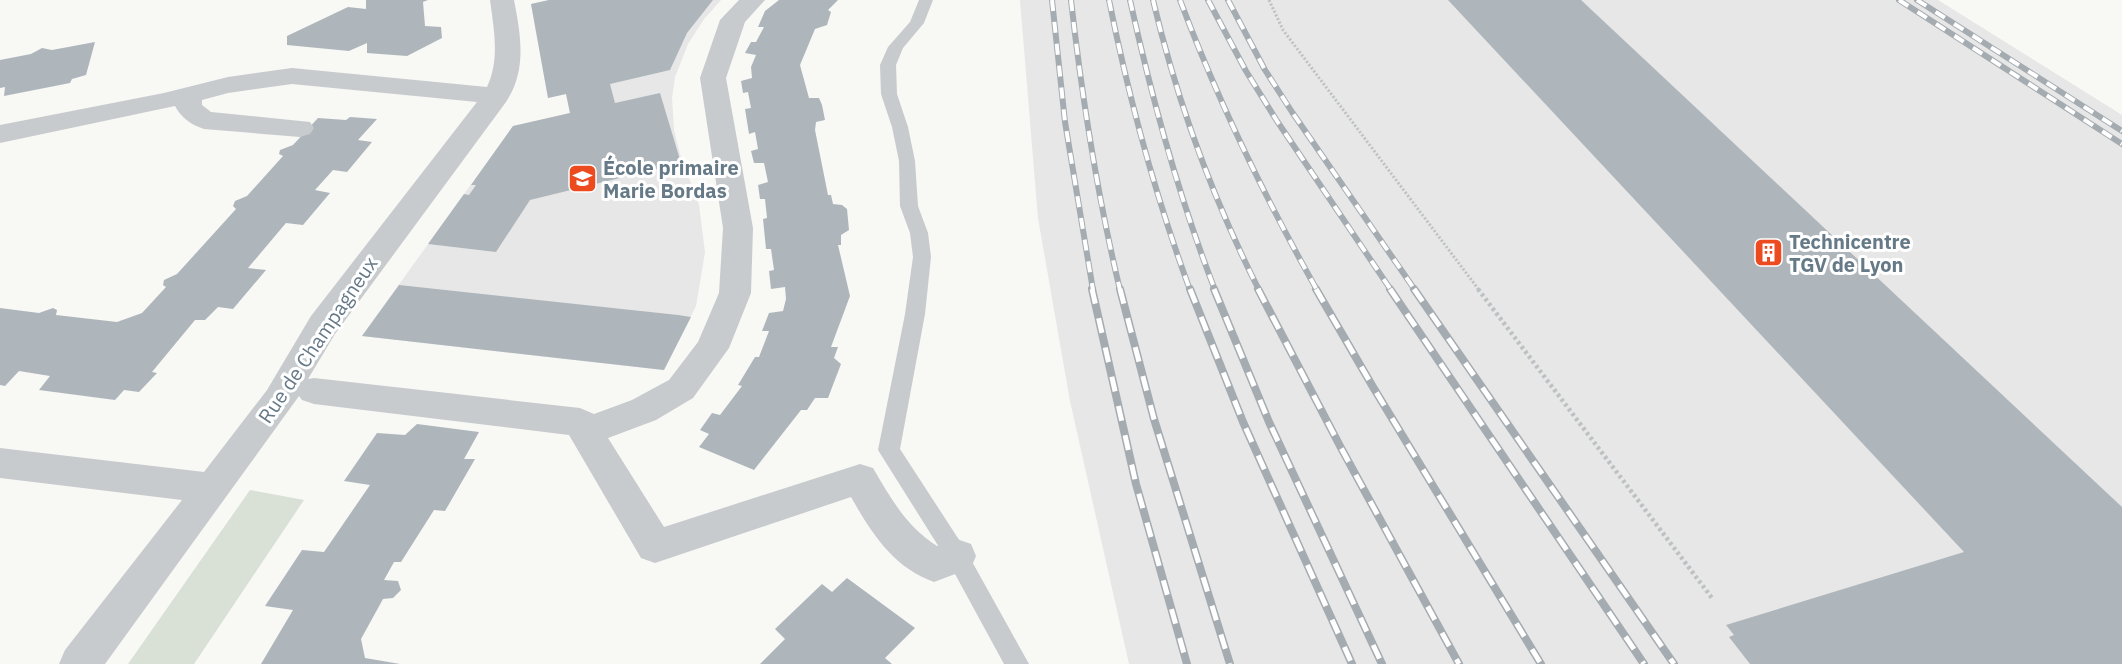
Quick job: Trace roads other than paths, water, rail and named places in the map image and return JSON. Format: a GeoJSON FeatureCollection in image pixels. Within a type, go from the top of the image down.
{"type":"FeatureCollection","features":[{"type":"Feature","properties":{"kind":"street","name":"Rue de Champagneux"},"geometry":{"type":"LineString","coordinates":[[80,664],[279,400],[323,325],[496,96],[506,79],[510,62],[502,0]]}},
{"type":"Feature","properties":{"kind":"street"},"geometry":{"type":"LineString","coordinates":[[585,432],[644,410],[681,389],[712,348],[735,293],[738,228],[713,78],[733,20],[753,0]]}},
{"type":"Feature","properties":{"kind":"street"},"geometry":{"type":"LineString","coordinates":[[0,134],[255,80],[292,76],[496,96]]}},
{"type":"Feature","properties":{"kind":"street"},"geometry":{"type":"LineString","coordinates":[[176,98],[204,120],[300,128]]}},
{"type":"Feature","properties":{"kind":"street"},"geometry":{"type":"LineString","coordinates":[[314,391],[580,422],[655,546],[860,479],[881,516],[905,546],[934,565],[957,556]]}},
{"type":"Feature","properties":{"kind":"street"},"geometry":{"type":"LineString","coordinates":[[0,463],[213,488]]}},
{"type":"Feature","properties":{"kind":"lane"},"geometry":{"type":"LineString","coordinates":[[926,0],[917,23],[896,47],[888,65],[889,94],[900,128],[907,161],[909,206],[919,233],[922,257],[915,314],[889,450],[957,556],[1017,664]]}},
{"type":"Feature","properties":{"kind":"railway"},"geometry":{"type":"LineString","coordinates":[[1052,0],[1065,122],[1093,290]]}},
{"type":"Feature","properties":{"kind":"railway"},"geometry":{"type":"LineString","coordinates":[[1071,0],[1091,146],[1120,290]]}},
{"type":"Feature","properties":{"kind":"railway"},"geometry":{"type":"LineString","coordinates":[[1109,0],[1144,146],[1165,219],[1190,290]]}},
{"type":"Feature","properties":{"kind":"railway"},"geometry":{"type":"LineString","coordinates":[[1130,0],[1167,146],[1189,219],[1215,290]]}},
{"type":"Feature","properties":{"kind":"railway"},"geometry":{"type":"LineString","coordinates":[[1153,0],[1173,75],[1197,148],[1226,220],[1259,290]]}},
{"type":"Feature","properties":{"kind":"railway"},"geometry":{"type":"LineString","coordinates":[[1180,0],[1243,148],[1317,290]]}},
{"type":"Feature","properties":{"kind":"railway"},"geometry":{"type":"LineString","coordinates":[[1208,0],[1246,71],[1277,121],[1391,290]]}},
{"type":"Feature","properties":{"kind":"railway"},"geometry":{"type":"LineString","coordinates":[[1228,0],[1265,70],[1292,112],[1415,290]]}},
{"type":"Feature","properties":{"kind":"railway"},"geometry":{"type":"LineString","coordinates":[[1899,0],[2122,144]]}},
{"type":"Feature","properties":{"kind":"railway"},"geometry":{"type":"LineString","coordinates":[[1917,0],[2122,131]]}},
{"type":"Feature","properties":{"kind":"railway"},"geometry":{"type":"LineString","coordinates":[[1092,289],[1136,484],[1187,664]]}},
{"type":"Feature","properties":{"kind":"railway"},"geometry":{"type":"LineString","coordinates":[[1120,289],[1154,419],[1230,664]]}},
{"type":"Feature","properties":{"kind":"railway"},"geometry":{"type":"LineString","coordinates":[[1190,289],[1243,422],[1352,664]]}},
{"type":"Feature","properties":{"kind":"railway"},"geometry":{"type":"LineString","coordinates":[[1214,289],[1269,422],[1382,664]]}},
{"type":"Feature","properties":{"kind":"railway"},"geometry":{"type":"LineString","coordinates":[[1258,289],[1340,446],[1459,664]]}},
{"type":"Feature","properties":{"kind":"railway"},"geometry":{"type":"LineString","coordinates":[[1316,289],[1541,664]]}},
{"type":"Feature","properties":{"kind":"railway"},"geometry":{"type":"LineString","coordinates":[[1390,289],[1644,664]]}},
{"type":"Feature","properties":{"kind":"railway"},"geometry":{"type":"LineString","coordinates":[[1414,289],[1674,664]]}},
{"type":"Feature","properties":{"kind":"place","name":"École primaire Marie Bordas"},"geometry":{"type":"Point","coordinates":[582,179]}},
{"type":"Feature","properties":{"kind":"place","name":"Technicentre TGV de Lyon"},"geometry":{"type":"Point","coordinates":[1768,253]}}]}
